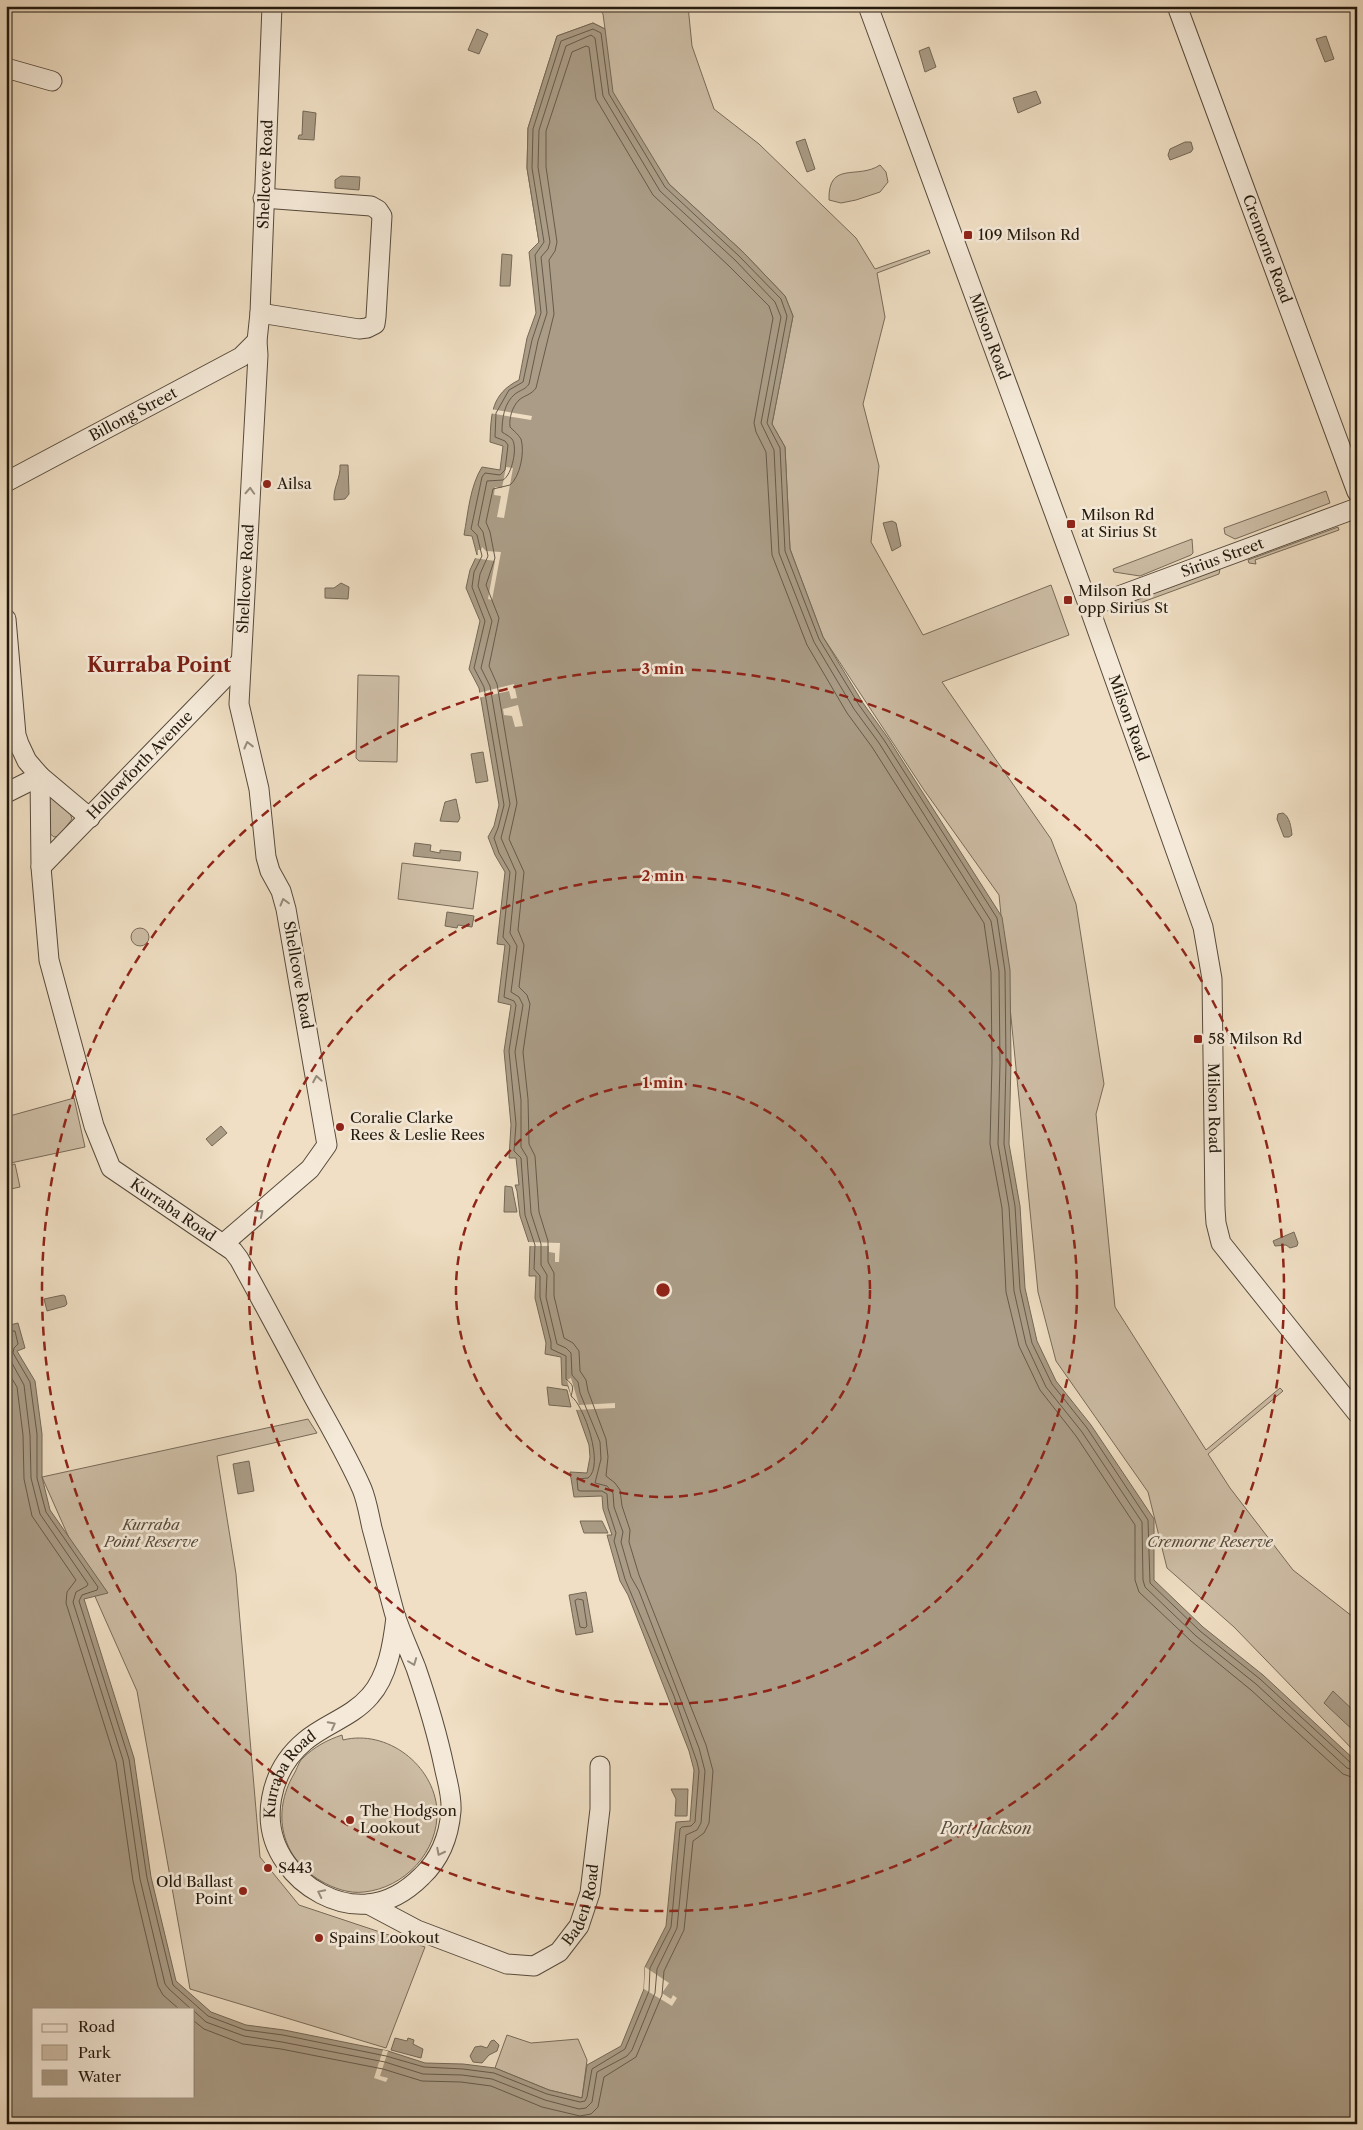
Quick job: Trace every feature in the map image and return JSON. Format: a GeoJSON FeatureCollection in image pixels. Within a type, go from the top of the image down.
{"type":"FeatureCollection","features":[{"type":"Feature","properties":{"kind":"street","name":"Shellcove Road"},"geometry":{"type":"LineString","coordinates":[[223,1244],[310,1169],[327,1145],[286,908],[281,891],[270,871],[266,857],[259,789],[240,714],[240,662],[258,355],[257,341],[260,313],[272,6]]}},
{"type":"Feature","properties":{"kind":"street","name":"Milson Road"},"geometry":{"type":"LineString","coordinates":[[868,6],[1088,607],[1206,938],[1212,978],[1215,1208],[1216,1223],[1221,1243],[1357,1413]]}},
{"type":"Feature","properties":{"kind":"street","name":"Cremorne Road"},"geometry":{"type":"LineString","coordinates":[[1177,6],[1357,492]]}},
{"type":"Feature","properties":{"kind":"street"},"geometry":{"type":"LineString","coordinates":[[6,68],[52,81]]}},
{"type":"Feature","properties":{"kind":"street"},"geometry":{"type":"LineString","coordinates":[[260,313],[359,329],[374,324],[376,318],[382,216],[378,210],[371,206],[263,198]]}},
{"type":"Feature","properties":{"kind":"street","name":"Billong Street"},"geometry":{"type":"LineString","coordinates":[[6,482],[241,357],[257,341]]}},
{"type":"Feature","properties":{"kind":"street","name":"Sirius Street"},"geometry":{"type":"LineString","coordinates":[[1088,607],[1357,508]]}},
{"type":"Feature","properties":{"kind":"street"},"geometry":{"type":"LineString","coordinates":[[6,619],[18,744],[27,761],[40,776],[90,818]]}},
{"type":"Feature","properties":{"kind":"street","name":"Hollowforth Avenue"},"geometry":{"type":"LineString","coordinates":[[41,867],[240,662]]}},
{"type":"Feature","properties":{"kind":"street"},"geometry":{"type":"LineString","coordinates":[[6,793],[40,776]]}},
{"type":"Feature","properties":{"kind":"street","name":"Kurraba Road"},"geometry":{"type":"LineString","coordinates":[[40,776],[41,867],[49,960],[94,1126],[112,1168],[233,1251],[239,1260],[328,1423],[363,1492],[396,1617],[416,1668],[433,1722],[450,1792],[449,1829],[442,1851],[431,1867],[404,1892],[386,1900],[368,1904],[352,1904],[326,1896],[308,1886],[293,1873],[282,1858],[270,1827],[271,1797],[274,1783],[293,1752],[307,1739],[350,1714],[375,1690],[383,1674],[390,1650],[396,1617]]}},
{"type":"Feature","properties":{"kind":"street","name":"Baden Road"},"geometry":{"type":"LineString","coordinates":[[368,1904],[417,1930],[507,1964],[534,1966],[559,1952],[579,1926],[590,1893],[600,1809],[600,1766]]}},
{"type":"Feature","properties":{"kind":"green space","name":"Cremorne Reserve"},"geometry":{"type":"Polygon","coordinates":[[[598,6],[688,6],[692,46],[714,109],[759,144],[856,238],[875,269],[929,250],[930,253],[877,273],[885,317],[863,404],[879,466],[871,542],[923,635],[1051,585],[1069,635],[942,682],[1051,839],[1076,904],[1104,1084],[1096,1114],[1115,1307],[1206,1450],[1280,1388],[1283,1391],[1208,1454],[1230,1488],[1293,1570],[1357,1620],[1357,1754],[1234,1627],[1167,1568],[1148,1492],[1056,1361],[1038,1292],[999,895],[924,790],[823,637],[790,549],[785,447],[772,424],[793,316],[785,296],[743,252],[669,184],[642,142],[529,252],[539,242],[527,168],[528,128],[557,36],[593,23],[605,29],[603,14],[598,6]]]}},
{"type":"Feature","properties":{"kind":"green space"},"geometry":{"type":"Polygon","coordinates":[[[880,165],[886,172],[888,182],[880,192],[841,203],[829,200],[833,180],[839,175],[863,171],[880,165]]]}},
{"type":"Feature","properties":{"kind":"green space"},"geometry":{"type":"Polygon","coordinates":[[[1326,491],[1330,503],[1235,539],[1225,534],[1224,528],[1326,491]]]}},
{"type":"Feature","properties":{"kind":"green space"},"geometry":{"type":"Polygon","coordinates":[[[1338,527],[1339,530],[1255,560],[1256,564],[1249,563],[1248,560],[1338,527]]]}},
{"type":"Feature","properties":{"kind":"green space"},"geometry":{"type":"Polygon","coordinates":[[[1192,539],[1193,553],[1191,555],[1140,576],[1114,572],[1113,569],[1192,539]]]}},
{"type":"Feature","properties":{"kind":"green space"},"geometry":{"type":"Polygon","coordinates":[[[1220,569],[1219,574],[1121,610],[1119,606],[1220,569]]]}},
{"type":"Feature","properties":{"kind":"green space"},"geometry":{"type":"Polygon","coordinates":[[[358,675],[399,676],[397,762],[359,761],[356,758],[358,675]]]}},
{"type":"Feature","properties":{"kind":"green space"},"geometry":{"type":"Polygon","coordinates":[[[48,796],[54,796],[70,813],[72,819],[59,836],[54,837],[48,832],[48,796]]]}},
{"type":"Feature","properties":{"kind":"green space"},"geometry":{"type":"Polygon","coordinates":[[[402,863],[478,872],[473,909],[398,899],[402,863]]]}},
{"type":"Feature","properties":{"kind":"green space"},"geometry":{"type":"Polygon","coordinates":[[[136,928],[144,928],[149,933],[147,944],[136,946],[131,941],[131,933],[136,928]]]}},
{"type":"Feature","properties":{"kind":"green space"},"geometry":{"type":"Polygon","coordinates":[[[74,1098],[85,1147],[6,1164],[6,1117],[74,1098]]]}},
{"type":"Feature","properties":{"kind":"green space"},"geometry":{"type":"Polygon","coordinates":[[[15,1164],[20,1187],[6,1190],[6,1166],[15,1164]]]}},
{"type":"Feature","properties":{"kind":"green space","name":"Kurraba Point Reserve"},"geometry":{"type":"Polygon","coordinates":[[[308,1419],[317,1433],[217,1456],[236,1574],[260,1857],[299,1905],[425,1947],[386,2048],[190,1989],[137,1691],[42,1477],[308,1419]]]}},
{"type":"Feature","properties":{"kind":"green space"},"geometry":{"type":"Polygon","coordinates":[[[342,1735],[343,1740],[360,1738],[376,1740],[391,1745],[405,1754],[418,1765],[427,1779],[434,1794],[437,1810],[432,1840],[416,1865],[393,1883],[379,1889],[364,1892],[353,1892],[336,1888],[321,1881],[307,1871],[297,1860],[284,1834],[283,1804],[287,1789],[300,1761],[316,1747],[342,1735]]]}},
{"type":"Feature","properties":{"kind":"green space"},"geometry":{"type":"Polygon","coordinates":[[[507,2035],[531,2043],[578,2039],[587,2060],[582,2098],[549,2090],[495,2068],[507,2035]]]}},
{"type":"Feature","properties":{"kind":"water","name":"Port Jackson"},"geometry":{"type":"Polygon","coordinates":[[[593,23],[605,29],[613,92],[669,184],[743,252],[785,296],[793,316],[772,424],[785,447],[790,549],[823,637],[863,703],[888,738],[1002,917],[1010,970],[1011,1063],[1009,1144],[1020,1206],[1025,1288],[1037,1341],[1056,1381],[1091,1425],[1154,1519],[1154,1580],[1203,1627],[1263,1675],[1357,1762],[1357,2124],[6,2124],[6,1332],[8,1335],[6,1326],[18,1323],[25,1348],[17,1351],[35,1381],[42,1434],[42,1477],[50,1510],[108,1593],[84,1599],[134,1758],[151,1877],[176,1981],[211,2012],[246,2025],[284,2030],[388,2051],[425,2063],[463,2064],[495,2068],[549,2090],[582,2098],[587,2065],[621,2046],[644,1989],[645,1967],[666,1926],[676,1822],[690,1821],[694,1770],[689,1751],[628,1595],[620,1581],[607,1535],[612,1535],[603,1509],[602,1496],[574,1497],[570,1472],[587,1473],[590,1457],[589,1445],[568,1386],[562,1385],[561,1357],[545,1354],[546,1343],[535,1298],[536,1276],[529,1276],[530,1246],[520,1216],[515,1185],[519,1185],[516,1158],[509,1158],[511,1125],[504,1051],[511,1005],[498,1002],[505,945],[497,944],[505,872],[495,855],[488,837],[494,826],[499,805],[479,688],[469,669],[480,621],[466,588],[470,570],[477,555],[472,536],[464,535],[468,509],[472,491],[482,467],[500,470],[503,446],[490,442],[492,414],[498,398],[519,380],[527,338],[536,313],[529,252],[539,242],[527,168],[528,128],[557,36],[593,23]]]}},
{"type":"Feature","properties":{"kind":"water"},"geometry":{"type":"Polygon","coordinates":[[[477,29],[488,34],[479,54],[468,50],[477,29]]]}},
{"type":"Feature","properties":{"kind":"water"},"geometry":{"type":"Polygon","coordinates":[[[1326,36],[1334,59],[1325,62],[1316,39],[1326,36]]]}},
{"type":"Feature","properties":{"kind":"water"},"geometry":{"type":"Polygon","coordinates":[[[929,47],[936,67],[925,72],[919,51],[929,47]]]}},
{"type":"Feature","properties":{"kind":"water"},"geometry":{"type":"Polygon","coordinates":[[[1036,91],[1041,103],[1018,113],[1013,98],[1036,91]]]}},
{"type":"Feature","properties":{"kind":"water"},"geometry":{"type":"Polygon","coordinates":[[[303,111],[316,113],[314,140],[298,139],[299,135],[302,135],[303,111]]]}},
{"type":"Feature","properties":{"kind":"water"},"geometry":{"type":"Polygon","coordinates":[[[805,139],[815,169],[807,172],[796,142],[805,139]]]}},
{"type":"Feature","properties":{"kind":"water"},"geometry":{"type":"Polygon","coordinates":[[[1185,142],[1191,142],[1193,149],[1191,152],[1170,160],[1168,155],[1170,149],[1185,142]]]}},
{"type":"Feature","properties":{"kind":"water"},"geometry":{"type":"Polygon","coordinates":[[[341,176],[360,177],[359,190],[335,188],[335,180],[341,176]]]}},
{"type":"Feature","properties":{"kind":"water"},"geometry":{"type":"Polygon","coordinates":[[[502,254],[512,255],[510,286],[500,286],[502,254]]]}},
{"type":"Feature","properties":{"kind":"water"},"geometry":{"type":"Polygon","coordinates":[[[340,465],[348,465],[349,494],[345,499],[334,500],[339,474],[340,465]]]}},
{"type":"Feature","properties":{"kind":"water"},"geometry":{"type":"Polygon","coordinates":[[[892,521],[896,523],[901,546],[892,551],[883,523],[892,521]]]}},
{"type":"Feature","properties":{"kind":"water"},"geometry":{"type":"Polygon","coordinates":[[[341,583],[349,587],[348,599],[325,598],[325,588],[334,588],[341,583]]]}},
{"type":"Feature","properties":{"kind":"water"},"geometry":{"type":"Polygon","coordinates":[[[483,752],[488,781],[476,783],[471,754],[483,752]]]}},
{"type":"Feature","properties":{"kind":"water"},"geometry":{"type":"Polygon","coordinates":[[[456,799],[460,818],[458,822],[440,821],[445,802],[456,799]]]}},
{"type":"Feature","properties":{"kind":"water"},"geometry":{"type":"Polygon","coordinates":[[[1283,813],[1291,826],[1292,835],[1289,837],[1284,837],[1277,819],[1278,814],[1283,813]]]}},
{"type":"Feature","properties":{"kind":"water"},"geometry":{"type":"Polygon","coordinates":[[[415,843],[431,845],[430,851],[440,853],[440,850],[461,852],[460,861],[413,856],[415,843]]]}},
{"type":"Feature","properties":{"kind":"water"},"geometry":{"type":"Polygon","coordinates":[[[447,912],[474,916],[472,927],[458,925],[457,928],[445,926],[447,912]]]}},
{"type":"Feature","properties":{"kind":"water"},"geometry":{"type":"Polygon","coordinates":[[[221,1126],[227,1133],[212,1146],[206,1139],[221,1126]]]}},
{"type":"Feature","properties":{"kind":"water"},"geometry":{"type":"Polygon","coordinates":[[[505,1186],[512,1187],[517,1212],[504,1212],[505,1186]]]}},
{"type":"Feature","properties":{"kind":"water"},"geometry":{"type":"Polygon","coordinates":[[[1294,1232],[1298,1243],[1297,1246],[1290,1248],[1286,1245],[1275,1246],[1273,1241],[1294,1232]]]}},
{"type":"Feature","properties":{"kind":"water"},"geometry":{"type":"Polygon","coordinates":[[[63,1295],[67,1304],[65,1306],[47,1311],[44,1299],[63,1295]]]}},
{"type":"Feature","properties":{"kind":"water"},"geometry":{"type":"Polygon","coordinates":[[[547,1387],[567,1390],[571,1407],[549,1405],[547,1387]]]}},
{"type":"Feature","properties":{"kind":"water"},"geometry":{"type":"Polygon","coordinates":[[[249,1461],[254,1491],[238,1494],[233,1464],[249,1461]]]}},
{"type":"Feature","properties":{"kind":"water"},"geometry":{"type":"Polygon","coordinates":[[[580,1521],[602,1521],[608,1533],[584,1533],[580,1521]]]}},
{"type":"Feature","properties":{"kind":"water"},"geometry":{"type":"Polygon","coordinates":[[[586,1592],[593,1632],[576,1635],[569,1595],[586,1592]]]}},
{"type":"Feature","properties":{"kind":"water"},"geometry":{"type":"Polygon","coordinates":[[[1333,1691],[1357,1714],[1357,1734],[1324,1703],[1333,1691]]]}},
{"type":"Feature","properties":{"kind":"water"},"geometry":{"type":"Polygon","coordinates":[[[671,1789],[688,1789],[687,1816],[675,1816],[676,1799],[671,1789]]]}},
{"type":"Feature","properties":{"kind":"water"},"geometry":{"type":"Polygon","coordinates":[[[395,2038],[407,2041],[408,2038],[414,2040],[413,2044],[423,2049],[421,2058],[391,2050],[395,2038]]]}},
{"type":"Feature","properties":{"kind":"water"},"geometry":{"type":"Polygon","coordinates":[[[494,2040],[499,2045],[497,2051],[489,2055],[482,2063],[473,2062],[470,2056],[475,2047],[487,2048],[491,2041],[494,2040]]]}},
{"type":"Feature","properties":{"kind":"pier"},"geometry":{"type":"Polygon","coordinates":[[[490,409],[532,416],[531,420],[489,413],[490,409]]]}},
{"type":"Feature","properties":{"kind":"pier"},"geometry":{"type":"Polygon","coordinates":[[[506,467],[513,468],[504,518],[497,517],[501,496],[494,495],[495,487],[502,488],[506,467]]]}},
{"type":"Feature","properties":{"kind":"pier"},"geometry":{"type":"Polygon","coordinates":[[[482,547],[486,551],[501,552],[492,600],[488,599],[495,561],[474,558],[474,555],[478,555],[478,550],[481,550],[482,547]]]}},
{"type":"Feature","properties":{"kind":"pier"},"geometry":{"type":"Polygon","coordinates":[[[514,684],[517,698],[511,699],[509,691],[478,698],[478,693],[514,684]]]}},
{"type":"Feature","properties":{"kind":"pier"},"geometry":{"type":"Polygon","coordinates":[[[518,705],[523,726],[515,727],[512,716],[504,715],[503,709],[518,705]]]}},
{"type":"Feature","properties":{"kind":"pier"},"geometry":{"type":"Polygon","coordinates":[[[527,1242],[560,1243],[559,1262],[555,1262],[555,1253],[549,1252],[549,1246],[527,1246],[527,1242]]]}},
{"type":"Feature","properties":{"kind":"pier"},"geometry":{"type":"Polygon","coordinates":[[[571,1378],[579,1405],[615,1403],[615,1408],[575,1410],[567,1380],[571,1378]]]}},
{"type":"Feature","properties":{"kind":"pier"},"geometry":{"type":"Polygon","coordinates":[[[645,1967],[669,1983],[662,1993],[671,1999],[673,1995],[677,1998],[672,2006],[644,1989],[645,1967]]]}},
{"type":"Feature","properties":{"kind":"pier"},"geometry":{"type":"Polygon","coordinates":[[[383,2050],[388,2051],[380,2076],[388,2078],[386,2082],[374,2078],[383,2050]]]}},
{"type":"Feature","properties":{"kind":"place","name":"109 Milson Rd"},"geometry":{"type":"Point","coordinates":[968,235]}},
{"type":"Feature","properties":{"kind":"place","name":"Ailsa"},"geometry":{"type":"Point","coordinates":[267,484]}},
{"type":"Feature","properties":{"kind":"place","name":"Milson Rd at Sirius St"},"geometry":{"type":"Point","coordinates":[1071,524]}},
{"type":"Feature","properties":{"kind":"place","name":"Milson Rd opp Sirius St"},"geometry":{"type":"Point","coordinates":[1068,600]}},
{"type":"Feature","properties":{"kind":"place","name":"58 Milson Rd"},"geometry":{"type":"Point","coordinates":[1198,1039]}},
{"type":"Feature","properties":{"kind":"place","name":"Coralie Clarke Rees & Leslie Rees"},"geometry":{"type":"Point","coordinates":[340,1127]}},
{"type":"Feature","properties":{"kind":"place","name":"The Hodgson Lookout"},"geometry":{"type":"Point","coordinates":[350,1820]}},
{"type":"Feature","properties":{"kind":"place","name":"S443"},"geometry":{"type":"Point","coordinates":[268,1868]}},
{"type":"Feature","properties":{"kind":"place","name":"Old Ballast Point"},"geometry":{"type":"Point","coordinates":[243,1891]}},
{"type":"Feature","properties":{"kind":"place","name":"Spains Lookout"},"geometry":{"type":"Point","coordinates":[319,1938]}},
{"type":"Feature","properties":{"kind":"district","name":"Kurraba Point"},"geometry":{"type":"Point","coordinates":[159,665]}}]}
